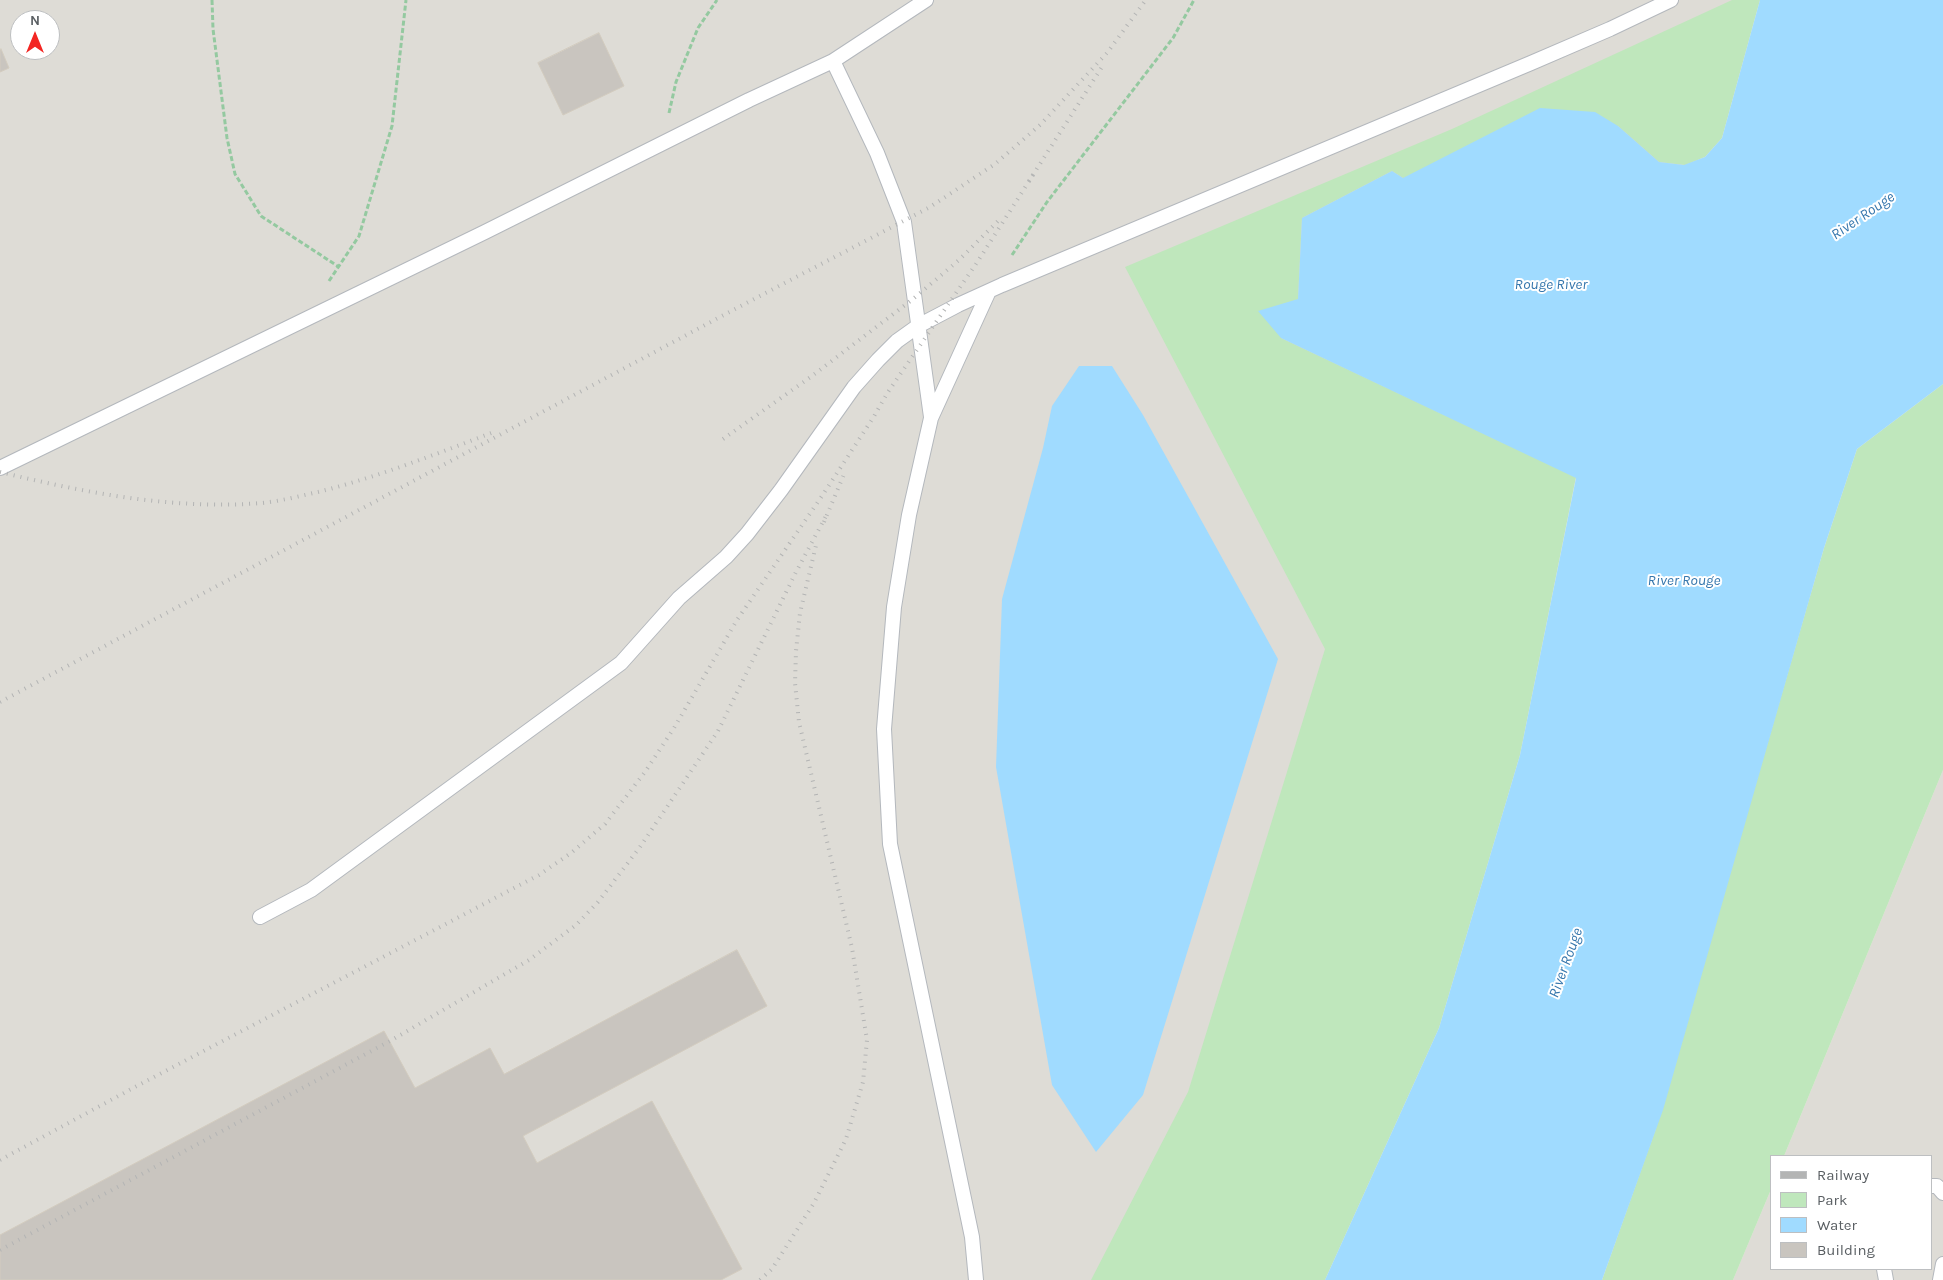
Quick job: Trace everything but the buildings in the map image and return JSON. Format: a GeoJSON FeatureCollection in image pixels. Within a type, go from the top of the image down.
{"type":"FeatureCollection","features":[{"type":"Feature","properties":{"kind":"lane"},"geometry":{"type":"LineString","coordinates":[[0,468],[833,61],[926,0]]}},
{"type":"Feature","properties":{"kind":"lane"},"geometry":{"type":"LineString","coordinates":[[260,917],[311,890],[620,663],[678,598],[726,557],[747,534],[782,490],[854,387],[897,341],[918,326],[989,291],[1531,64],[1671,0]]}},
{"type":"Feature","properties":{"kind":"lane"},"geometry":{"type":"LineString","coordinates":[[833,61],[877,153],[904,222],[931,418]]}},
{"type":"Feature","properties":{"kind":"lane"},"geometry":{"type":"LineString","coordinates":[[976,1280],[970,1228],[890,844],[884,728],[894,607],[909,515],[931,418],[989,291]]}},
{"type":"Feature","properties":{"kind":"lane"},"geometry":{"type":"LineString","coordinates":[[1933,1186],[1938,1186],[1943,1193]]}},
{"type":"Feature","properties":{"kind":"lane"},"geometry":{"type":"LineString","coordinates":[[1940,1280],[1943,1264]]}},
{"type":"Feature","properties":{"kind":"path"},"geometry":{"type":"LineString","coordinates":[[212,0],[212,29],[227,138],[235,174],[261,216],[339,266]]}},
{"type":"Feature","properties":{"kind":"path"},"geometry":{"type":"LineString","coordinates":[[328,282],[359,236],[392,126],[406,0]]}},
{"type":"Feature","properties":{"kind":"path"},"geometry":{"type":"LineString","coordinates":[[663,144],[676,82],[698,28],[717,0]]}},
{"type":"Feature","properties":{"kind":"path"},"geometry":{"type":"LineString","coordinates":[[1010,258],[1047,202],[1174,38],[1194,0]]}},
{"type":"Feature","properties":{"kind":"shaded area"},"geometry":{"type":"Polygon","coordinates":[[[0,0],[1760,0],[1576,477],[1325,1280],[0,1280],[0,0]]]}},
{"type":"Feature","properties":{"kind":"shaded area"},"geometry":{"type":"Polygon","coordinates":[[[1943,770],[1943,1280],[1733,1280],[1770,1192],[1770,1270],[1933,1270],[1933,1155],[1784,1155],[1943,770]]]}},
{"type":"Feature","properties":{"kind":"green space"},"geometry":{"type":"Polygon","coordinates":[[[1732,0],[1760,0],[1722,138],[1705,157],[1685,165],[1659,162],[1618,126],[1403,178],[1392,171],[1302,218],[1298,299],[1281,338],[1576,477],[1520,755],[1439,1028],[1325,1280],[1091,1280],[1188,1092],[1325,649],[1125,267],[1452,129],[1732,0]]]}},
{"type":"Feature","properties":{"kind":"green space"},"geometry":{"type":"Polygon","coordinates":[[[1943,384],[1943,770],[1784,1155],[1770,1155],[1770,1192],[1733,1280],[1602,1280],[1656,1128],[1824,548],[1857,449],[1943,384]]]}},
{"type":"Feature","properties":{"kind":"water"},"geometry":{"type":"Polygon","coordinates":[[[1760,0],[1943,0],[1943,384],[1857,449],[1824,548],[1663,1110],[1602,1280],[1325,1280],[1439,1028],[1520,755],[1576,478],[1281,338],[1258,311],[1298,299],[1302,218],[1392,171],[1403,178],[1540,108],[1595,112],[1618,126],[1659,162],[1684,165],[1705,157],[1722,138],[1760,0]]]}},
{"type":"Feature","properties":{"kind":"water"},"geometry":{"type":"Polygon","coordinates":[[[1079,366],[1112,366],[1143,415],[1278,659],[1143,1095],[1096,1152],[1052,1085],[996,767],[1002,599],[1043,448],[1052,406],[1079,366]]]}},
{"type":"Feature","properties":{"kind":"railway"},"geometry":{"type":"LineString","coordinates":[[0,702],[720,317],[930,207],[995,164],[1040,125],[1107,53],[1145,1]]}},
{"type":"Feature","properties":{"kind":"railway"},"geometry":{"type":"LineString","coordinates":[[1029,181],[1102,67]]}},
{"type":"Feature","properties":{"kind":"railway"},"geometry":{"type":"LineString","coordinates":[[0,1160],[539,875],[571,853],[605,824],[645,772],[674,728],[737,620],[822,496],[888,392],[978,261],[1033,175]]}},
{"type":"Feature","properties":{"kind":"railway"},"geometry":{"type":"LineString","coordinates":[[723,439],[812,376],[913,299],[959,260],[999,220]]}},
{"type":"Feature","properties":{"kind":"railway"},"geometry":{"type":"LineString","coordinates":[[0,472],[97,493],[163,502],[229,505],[262,503],[318,492],[363,479],[407,465],[494,432]]}},
{"type":"Feature","properties":{"kind":"railway"},"geometry":{"type":"LineString","coordinates":[[824,522],[845,472]]}},
{"type":"Feature","properties":{"kind":"railway"},"geometry":{"type":"LineString","coordinates":[[0,1250],[390,1041],[529,960],[576,925],[598,902],[640,847],[718,731],[796,572],[826,516]]}},
{"type":"Feature","properties":{"kind":"railway"},"geometry":{"type":"LineString","coordinates":[[760,1280],[772,1269],[814,1203],[846,1139],[863,1082],[867,1040],[852,948],[799,722],[795,683],[800,613],[817,541]]}},
{"type":"Feature","properties":{"kind":"water label","name":"River Rouge"},"geometry":{"type":"Point","coordinates":[1863,216]}},
{"type":"Feature","properties":{"kind":"water label","name":"Rouge River"},"geometry":{"type":"Point","coordinates":[1551,285]}},
{"type":"Feature","properties":{"kind":"water label","name":"River Rouge"},"geometry":{"type":"Point","coordinates":[1684,581]}},
{"type":"Feature","properties":{"kind":"water label","name":"River Rouge"},"geometry":{"type":"Point","coordinates":[1566,963]}}]}
